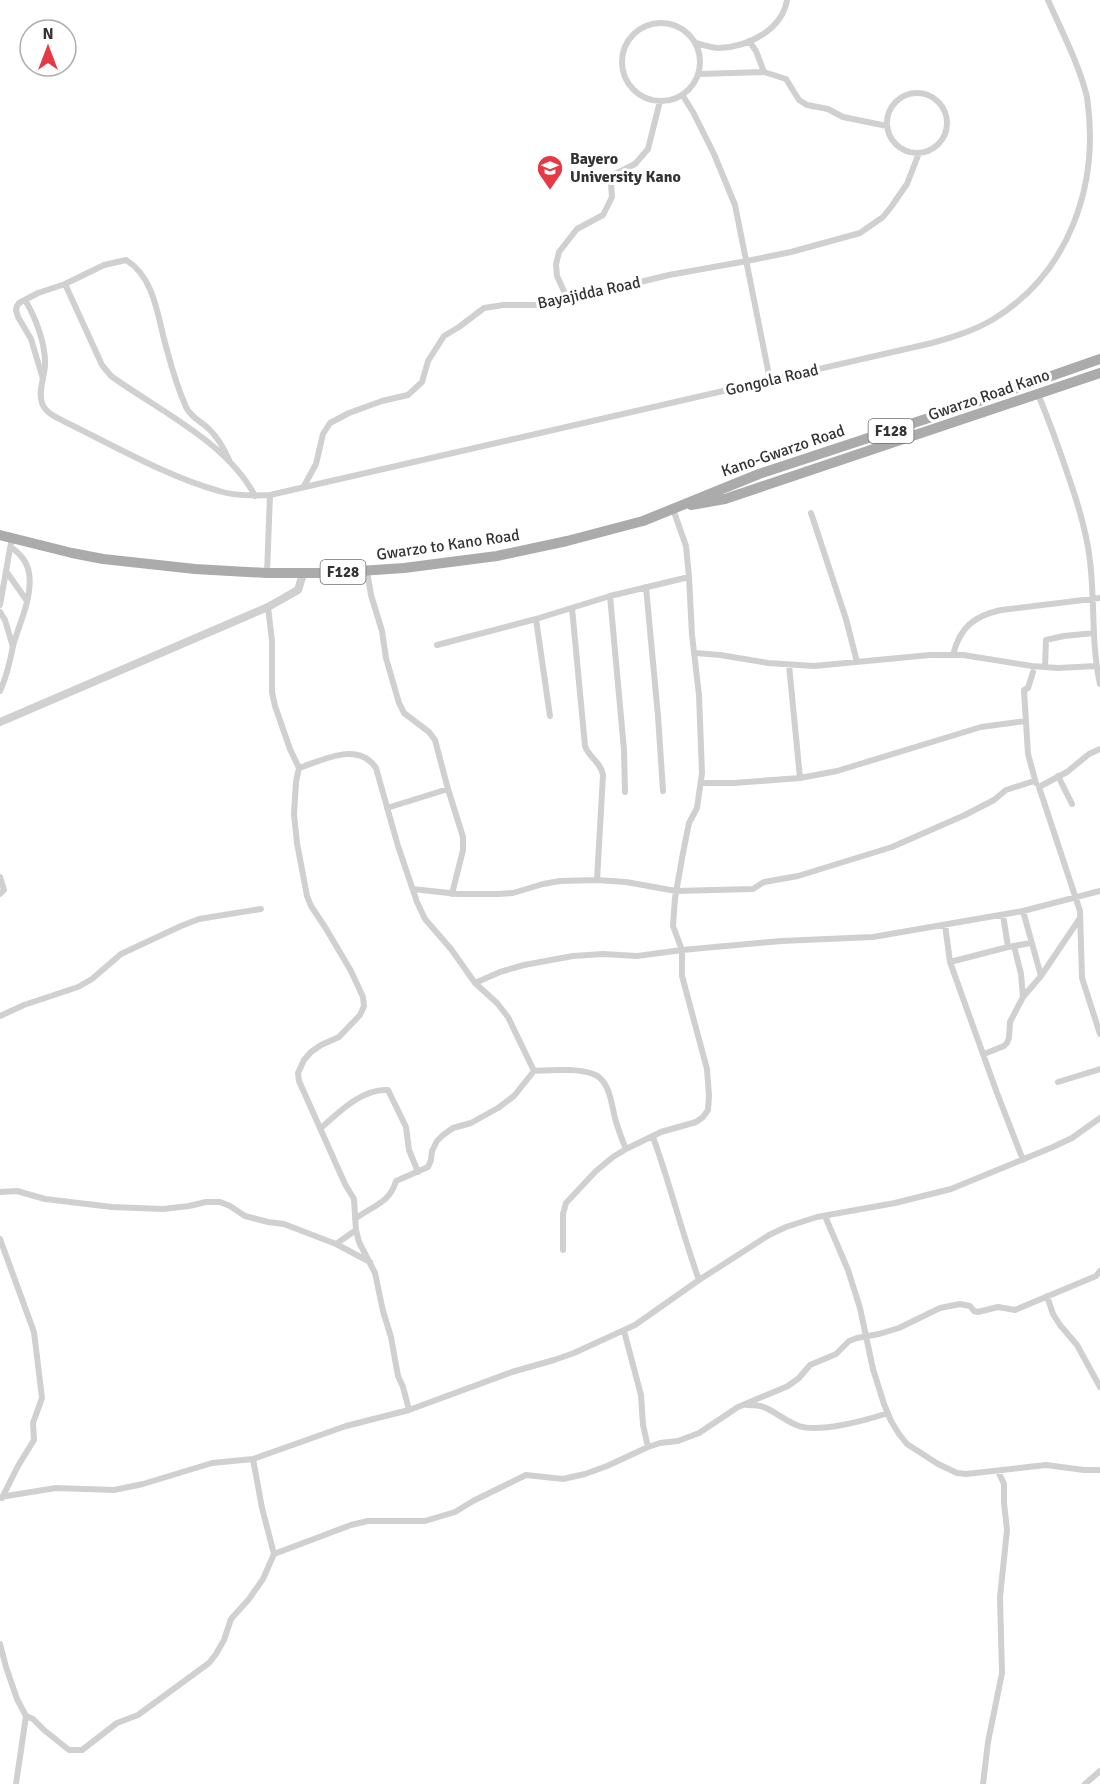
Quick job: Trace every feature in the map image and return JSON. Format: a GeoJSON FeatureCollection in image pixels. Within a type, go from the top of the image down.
{"type":"FeatureCollection","features":[{"type":"Feature","properties":{"kind":"main road","name":"Kano-Gwarzo Road"},"geometry":{"type":"LineString","coordinates":[[678,507],[759,474],[937,416],[1100,359]]}},
{"type":"Feature","properties":{"kind":"main road","name":"Gwarzo Road Kano"},"geometry":{"type":"LineString","coordinates":[[678,507],[725,499],[1100,373]]}},
{"type":"Feature","properties":{"kind":"main road","name":"Gwarzo to Kano Road"},"geometry":{"type":"LineString","coordinates":[[7,540],[103,559],[206,570],[303,574],[367,571],[453,562],[529,550],[643,520],[678,507]]}},
{"type":"Feature","properties":{"kind":"street"},"geometry":{"type":"LineString","coordinates":[[696,44],[718,48],[749,41],[771,29],[783,15],[787,0]]}},
{"type":"Feature","properties":{"kind":"street","name":"Gongola Road"},"geometry":{"type":"LineString","coordinates":[[43,378],[42,403],[47,411],[67,423],[194,483],[220,492],[255,496],[270,495],[932,343],[976,328],[993,319],[1043,278],[1072,236],[1089,190],[1094,143],[1088,98],[1081,76],[1048,0]]}},
{"type":"Feature","properties":{"kind":"street"},"geometry":{"type":"LineString","coordinates":[[669,23],[689,34],[696,44],[700,55],[699,74],[683,96],[672,100],[648,99],[638,94],[630,86],[624,75],[623,52],[635,32],[645,26],[669,23]]}},
{"type":"Feature","properties":{"kind":"street"},"geometry":{"type":"LineString","coordinates":[[749,41],[756,51],[764,72]]}},
{"type":"Feature","properties":{"kind":"street"},"geometry":{"type":"LineString","coordinates":[[699,74],[764,72],[786,79],[799,100],[807,105],[828,109],[843,117],[887,126]]}},
{"type":"Feature","properties":{"kind":"street"},"geometry":{"type":"LineString","coordinates":[[907,94],[927,95],[936,100],[946,117],[946,127],[938,144],[919,153],[901,148],[889,135],[887,126],[892,106],[907,94]]}},
{"type":"Feature","properties":{"kind":"street"},"geometry":{"type":"LineString","coordinates":[[683,96],[725,177],[735,205],[771,380]]}},
{"type":"Feature","properties":{"kind":"street"},"geometry":{"type":"LineString","coordinates":[[568,300],[557,276],[556,264],[559,252],[577,229],[603,214],[612,196],[612,180],[615,174],[635,164],[648,149],[660,101]]}},
{"type":"Feature","properties":{"kind":"street","name":"Bayajidda Road"},"geometry":{"type":"LineString","coordinates":[[304,486],[316,464],[323,434],[330,423],[349,413],[382,401],[408,395],[422,382],[428,361],[444,336],[484,308],[568,300],[679,273],[747,261],[844,238],[860,232],[883,217],[907,184],[919,153]]}},
{"type":"Feature","properties":{"kind":"street"},"geometry":{"type":"LineString","coordinates":[[43,378],[31,339],[16,310],[19,303],[110,264],[126,260],[134,265],[155,303],[179,391],[189,412],[209,429],[224,447],[229,460],[255,496]]}},
{"type":"Feature","properties":{"kind":"street"},"geometry":{"type":"LineString","coordinates":[[64,284],[102,365],[111,376],[181,422],[229,460]]}},
{"type":"Feature","properties":{"kind":"street"},"geometry":{"type":"LineString","coordinates":[[25,300],[43,347],[45,359],[43,378]]}},
{"type":"Feature","properties":{"kind":"street"},"geometry":{"type":"LineString","coordinates":[[1038,394],[1084,523],[1096,598],[1094,633],[1096,666],[1100,684]]}},
{"type":"Feature","properties":{"kind":"street"},"geometry":{"type":"LineString","coordinates":[[267,573],[270,495]]}},
{"type":"Feature","properties":{"kind":"street"},"geometry":{"type":"LineString","coordinates":[[563,1250],[563,1214],[566,1203],[596,1171],[626,1149],[661,1132],[696,1122],[708,1110],[707,1069],[682,976],[682,950],[673,926],[676,891],[689,823],[697,808],[701,783],[702,738],[686,546],[678,507]]}},
{"type":"Feature","properties":{"kind":"street"},"geometry":{"type":"LineString","coordinates":[[811,513],[846,619],[857,662]]}},
{"type":"Feature","properties":{"kind":"street"},"geometry":{"type":"LineString","coordinates":[[0,604],[6,571],[7,540]]}},
{"type":"Feature","properties":{"kind":"street"},"geometry":{"type":"LineString","coordinates":[[0,691],[7,676],[27,602],[30,575],[22,555],[7,540]]}},
{"type":"Feature","properties":{"kind":"street"},"geometry":{"type":"LineString","coordinates":[[6,571],[27,602]]}},
{"type":"Feature","properties":{"kind":"street"},"geometry":{"type":"LineString","coordinates":[[367,571],[371,596],[399,704],[404,713],[429,732],[435,740],[463,837],[463,850],[452,894]]}},
{"type":"Feature","properties":{"kind":"street"},"geometry":{"type":"LineString","coordinates":[[0,722],[268,607],[298,590],[303,574]]}},
{"type":"Feature","properties":{"kind":"street"},"geometry":{"type":"LineString","coordinates":[[437,645],[536,619],[610,596],[689,577]]}},
{"type":"Feature","properties":{"kind":"street"},"geometry":{"type":"LineString","coordinates":[[646,587],[663,791]]}},
{"type":"Feature","properties":{"kind":"street"},"geometry":{"type":"LineString","coordinates":[[610,596],[624,750],[625,792]]}},
{"type":"Feature","properties":{"kind":"street"},"geometry":{"type":"LineString","coordinates":[[953,655],[955,645],[965,628],[975,619],[987,613],[1096,598]]}},
{"type":"Feature","properties":{"kind":"street"},"geometry":{"type":"LineString","coordinates":[[268,607],[272,641],[272,692],[275,706],[299,768],[294,814],[307,896],[351,971],[363,997],[364,1006],[360,1015],[339,1037],[311,1052],[298,1073],[299,1081],[354,1199],[359,1242],[375,1273],[398,1376],[409,1410]]}},
{"type":"Feature","properties":{"kind":"street"},"geometry":{"type":"LineString","coordinates":[[572,608],[585,746],[590,756],[602,768],[603,775],[597,880]]}},
{"type":"Feature","properties":{"kind":"street"},"geometry":{"type":"LineString","coordinates":[[0,612],[5,620],[13,647]]}},
{"type":"Feature","properties":{"kind":"street"},"geometry":{"type":"LineString","coordinates":[[536,619],[550,716]]}},
{"type":"Feature","properties":{"kind":"street"},"geometry":{"type":"LineString","coordinates":[[1045,667],[1046,640],[1094,633]]}},
{"type":"Feature","properties":{"kind":"street"},"geometry":{"type":"LineString","coordinates":[[695,653],[768,663],[814,666],[930,655],[982,657],[1058,668],[1096,666]]}},
{"type":"Feature","properties":{"kind":"street"},"geometry":{"type":"LineString","coordinates":[[789,665],[800,778]]}},
{"type":"Feature","properties":{"kind":"street"},"geometry":{"type":"LineString","coordinates":[[1033,672],[1028,688],[1024,690],[1028,754],[1034,781],[1039,787],[1076,897],[1080,917],[1082,978],[1100,1034]]}},
{"type":"Feature","properties":{"kind":"street"},"geometry":{"type":"LineString","coordinates":[[701,783],[800,778],[837,771],[981,727],[1026,721]]}},
{"type":"Feature","properties":{"kind":"street"},"geometry":{"type":"LineString","coordinates":[[1039,787],[1067,772],[1089,754],[1100,750]]}},
{"type":"Feature","properties":{"kind":"street"},"geometry":{"type":"LineString","coordinates":[[299,768],[347,753],[366,757],[376,768],[412,889],[425,919],[451,949],[475,983],[508,1017],[534,1071]]}},
{"type":"Feature","properties":{"kind":"street"},"geometry":{"type":"LineString","coordinates":[[1058,776],[1072,804]]}},
{"type":"Feature","properties":{"kind":"street"},"geometry":{"type":"LineString","coordinates":[[412,889],[452,894],[513,893],[560,881],[597,880],[626,882],[676,891],[753,889],[764,882],[798,876],[892,847],[965,815],[994,800],[1006,790],[1034,781]]}},
{"type":"Feature","properties":{"kind":"street"},"geometry":{"type":"LineString","coordinates":[[387,808],[448,789]]}},
{"type":"Feature","properties":{"kind":"street"},"geometry":{"type":"LineString","coordinates":[[0,877],[4,890],[0,894]]}},
{"type":"Feature","properties":{"kind":"street"},"geometry":{"type":"LineString","coordinates":[[475,983],[524,965],[573,956],[591,954],[637,956],[801,939],[873,937],[1023,911],[1100,891]]}},
{"type":"Feature","properties":{"kind":"street"},"geometry":{"type":"LineString","coordinates":[[0,1016],[24,1005],[78,987],[92,979],[121,954],[181,926],[214,916],[261,909]]}},
{"type":"Feature","properties":{"kind":"street"},"geometry":{"type":"LineString","coordinates":[[1023,911],[1041,976]]}},
{"type":"Feature","properties":{"kind":"street"},"geometry":{"type":"LineString","coordinates":[[1003,915],[1021,974],[1023,997]]}},
{"type":"Feature","properties":{"kind":"street"},"geometry":{"type":"LineString","coordinates":[[984,1054],[1007,1043],[1010,1022],[1023,997],[1041,976],[1080,917]]}},
{"type":"Feature","properties":{"kind":"street"},"geometry":{"type":"LineString","coordinates":[[945,925],[950,962],[1023,1160]]}},
{"type":"Feature","properties":{"kind":"street"},"geometry":{"type":"LineString","coordinates":[[950,962],[1031,943]]}},
{"type":"Feature","properties":{"kind":"street"},"geometry":{"type":"LineString","coordinates":[[1058,1082],[1100,1069]]}},
{"type":"Feature","properties":{"kind":"street"},"geometry":{"type":"LineString","coordinates":[[356,1219],[388,1198],[396,1182],[428,1167],[437,1141],[443,1135],[453,1128],[481,1118],[498,1108],[514,1096],[534,1071],[588,1072],[601,1078],[611,1100],[626,1149]]}},
{"type":"Feature","properties":{"kind":"street"},"geometry":{"type":"LineString","coordinates":[[321,1128],[345,1107],[368,1093],[388,1090],[406,1127],[409,1150],[418,1172]]}},
{"type":"Feature","properties":{"kind":"street"},"geometry":{"type":"LineString","coordinates":[[1,1498],[56,1488],[114,1490],[143,1484],[193,1467],[252,1459],[346,1426],[409,1410],[512,1372],[574,1353],[635,1326],[699,1280],[769,1235],[786,1227],[825,1215],[895,1203],[936,1193],[975,1180],[1071,1138],[1100,1118]]}},
{"type":"Feature","properties":{"kind":"street"},"geometry":{"type":"LineString","coordinates":[[653,1137],[699,1280]]}},
{"type":"Feature","properties":{"kind":"street"},"geometry":{"type":"LineString","coordinates":[[0,1192],[17,1191],[45,1200],[112,1207],[174,1208],[206,1202],[220,1202],[245,1216],[284,1224],[336,1244],[370,1262]]}},
{"type":"Feature","properties":{"kind":"street"},"geometry":{"type":"LineString","coordinates":[[825,1215],[848,1270],[860,1308],[873,1369],[888,1413],[898,1434],[908,1444],[938,1464],[957,1473],[966,1474],[1046,1465],[1100,1470]]}},
{"type":"Feature","properties":{"kind":"street"},"geometry":{"type":"LineString","coordinates":[[336,1244],[356,1230]]}},
{"type":"Feature","properties":{"kind":"street"},"geometry":{"type":"LineString","coordinates":[[0,1239],[34,1332],[42,1398],[33,1423],[34,1440],[1,1498]]}},
{"type":"Feature","properties":{"kind":"street"},"geometry":{"type":"LineString","coordinates":[[747,1405],[788,1386],[799,1378],[810,1365],[836,1354],[849,1341],[899,1328],[940,1308],[950,1306],[964,1304],[978,1312],[998,1307],[1015,1310],[1096,1276],[1100,1271]]}},
{"type":"Feature","properties":{"kind":"street"},"geometry":{"type":"LineString","coordinates":[[1047,1296],[1053,1314],[1077,1345],[1100,1387]]}},
{"type":"Feature","properties":{"kind":"street"},"geometry":{"type":"LineString","coordinates":[[624,1330],[641,1395],[643,1425],[648,1447]]}},
{"type":"Feature","properties":{"kind":"street"},"geometry":{"type":"LineString","coordinates":[[274,1554],[351,1525],[368,1521],[412,1522],[455,1512],[526,1475],[570,1478],[607,1466],[648,1447],[678,1441],[699,1433],[738,1407],[747,1405],[766,1408],[801,1427],[848,1424],[888,1413]]}},
{"type":"Feature","properties":{"kind":"street"},"geometry":{"type":"LineString","coordinates":[[26,1716],[33,1719],[69,1750],[85,1749],[117,1723],[138,1715],[209,1663],[224,1640],[231,1619],[263,1579],[274,1554],[252,1459]]}},
{"type":"Feature","properties":{"kind":"street"},"geometry":{"type":"LineString","coordinates":[[982,1784],[1002,1672],[1000,1597],[1007,1530],[1004,1484],[998,1471]]}},
{"type":"Feature","properties":{"kind":"street"},"geometry":{"type":"LineString","coordinates":[[0,1644],[9,1678],[26,1716],[16,1784]]}},
{"type":"Feature","properties":{"kind":"street"},"geometry":{"type":"LineString","coordinates":[[1085,1784],[1100,1771]]}},
{"type":"Feature","properties":{"kind":"place","name":"Bayero University Kano"},"geometry":{"type":"Point","coordinates":[550,191]}}]}
